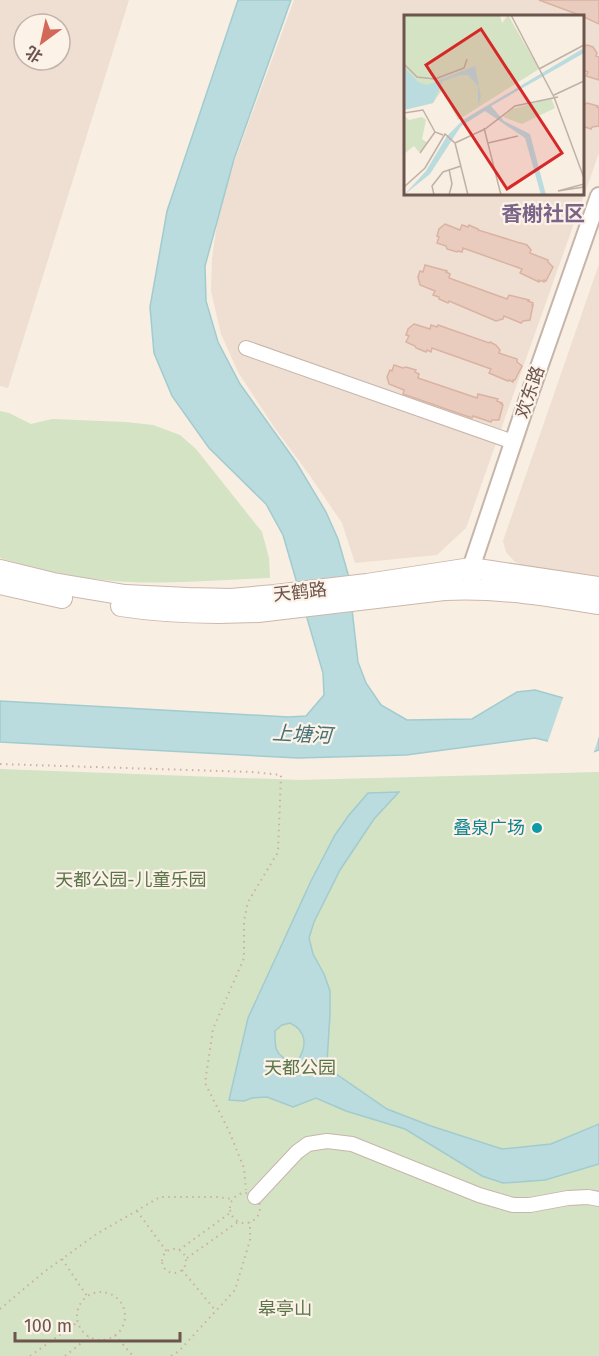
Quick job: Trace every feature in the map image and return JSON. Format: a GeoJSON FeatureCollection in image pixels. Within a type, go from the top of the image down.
{"type":"FeatureCollection","features":[{"type":"Feature","properties":{"kind":"main road","name":"天鹤路"},"geometry":{"type":"LineString","coordinates":[[0,584],[65,599],[158,611],[228,613],[258,612],[369,591],[471,568],[599,587]]}},
{"type":"Feature","properties":{"kind":"main road","name":"天鹤路"},"geometry":{"type":"LineString","coordinates":[[0,570],[53,583],[125,595],[231,598],[369,591],[473,589],[523,592],[599,604]]}},
{"type":"Feature","properties":{"kind":"street","name":"欢东路"},"geometry":{"type":"LineString","coordinates":[[473,589],[471,568],[599,196]]}},
{"type":"Feature","properties":{"kind":"street"},"geometry":{"type":"LineString","coordinates":[[246,348],[513,442]]}},
{"type":"Feature","properties":{"kind":"street"},"geometry":{"type":"LineString","coordinates":[[250,1196],[308,1144],[327,1141],[352,1144],[479,1195],[513,1205],[530,1205],[568,1198],[599,1199]]}},
{"type":"Feature","properties":{"kind":"path"},"geometry":{"type":"LineString","coordinates":[[0,764],[252,772],[281,775],[278,852],[248,902],[244,921],[244,958],[213,1029],[205,1083],[244,1168],[250,1196],[259,1206],[258,1215],[250,1222],[238,1221],[231,1213],[231,1203],[241,1194],[250,1196]]}},
{"type":"Feature","properties":{"kind":"path"},"geometry":{"type":"LineString","coordinates":[[0,1309],[44,1272],[95,1235],[160,1197],[233,1199]]}},
{"type":"Feature","properties":{"kind":"path"},"geometry":{"type":"LineString","coordinates":[[137,1211],[167,1252]]}},
{"type":"Feature","properties":{"kind":"path"},"geometry":{"type":"LineString","coordinates":[[179,1250],[231,1213]]}},
{"type":"Feature","properties":{"kind":"path"},"geometry":{"type":"LineString","coordinates":[[186,1258],[238,1221]]}},
{"type":"Feature","properties":{"kind":"path"},"geometry":{"type":"LineString","coordinates":[[171,1356],[179,1351],[236,1290],[250,1240],[250,1222]]}},
{"type":"Feature","properties":{"kind":"path"},"geometry":{"type":"LineString","coordinates":[[173,1249],[183,1253],[186,1258],[182,1270],[173,1273],[166,1269],[162,1263],[167,1252],[173,1249]]}},
{"type":"Feature","properties":{"kind":"path"},"geometry":{"type":"LineString","coordinates":[[62,1259],[87,1296]]}},
{"type":"Feature","properties":{"kind":"path"},"geometry":{"type":"LineString","coordinates":[[182,1270],[216,1311]]}},
{"type":"Feature","properties":{"kind":"path"},"geometry":{"type":"LineString","coordinates":[[94,1293],[110,1294],[122,1305],[124,1321],[115,1335],[108,1339],[99,1340],[89,1336],[81,1329],[78,1322],[78,1307],[87,1296],[94,1293]]}},
{"type":"Feature","properties":{"kind":"path"},"geometry":{"type":"LineString","coordinates":[[30,1356],[78,1322]]}},
{"type":"Feature","properties":{"kind":"path"},"geometry":{"type":"LineString","coordinates":[[115,1335],[133,1356]]}},
{"type":"Feature","properties":{"kind":"path"},"geometry":{"type":"LineString","coordinates":[[65,1356],[89,1336]]}},
{"type":"Feature","properties":{"kind":"shaded area"},"geometry":{"type":"Polygon","coordinates":[[[0,0],[129,0],[8,388],[0,386],[0,0]]]}},
{"type":"Feature","properties":{"kind":"shaded area"},"geometry":{"type":"Polygon","coordinates":[[[294,0],[599,0],[599,153],[466,528],[437,555],[355,563],[342,523],[238,372],[221,334],[211,291],[212,258],[226,184],[294,0]]]}},
{"type":"Feature","properties":{"kind":"shaded area"},"geometry":{"type":"Polygon","coordinates":[[[599,264],[599,580],[528,567],[515,562],[506,552],[503,541],[599,264]]]}},
{"type":"Feature","properties":{"kind":"green space"},"geometry":{"type":"Polygon","coordinates":[[[0,411],[31,424],[52,419],[125,422],[153,425],[180,435],[196,449],[262,532],[269,558],[270,578],[125,582],[91,579],[39,569],[0,558],[0,411]]]}},
{"type":"Feature","properties":{"kind":"green space","name":"天都公园"},"geometry":{"type":"Polygon","coordinates":[[[0,769],[300,780],[599,772],[599,1356],[0,1356],[0,769]]]}},
{"type":"Feature","properties":{"kind":"water","name":"上塘河"},"geometry":{"type":"Polygon","coordinates":[[[238,0],[291,0],[234,159],[205,266],[206,301],[218,342],[240,384],[296,462],[326,512],[338,539],[348,574],[358,662],[366,683],[381,705],[407,720],[472,719],[517,692],[535,690],[599,708],[599,750],[593,752],[535,738],[406,755],[298,758],[0,742],[0,701],[288,717],[306,716],[324,695],[323,673],[283,535],[266,504],[209,448],[172,396],[154,353],[150,307],[167,211],[238,0]]]}},
{"type":"Feature","properties":{"kind":"water"},"geometry":{"type":"Polygon","coordinates":[[[399,792],[374,819],[340,870],[314,922],[309,938],[313,954],[330,991],[327,1062],[329,1069],[387,1109],[502,1149],[551,1144],[599,1124],[599,1164],[545,1180],[503,1183],[482,1176],[405,1129],[346,1111],[316,1098],[293,1107],[267,1097],[244,1101],[229,1100],[248,1018],[311,881],[335,835],[368,793],[399,792]],[[290,1023],[282,1025],[275,1031],[276,1050],[290,1062],[298,1060],[304,1044],[300,1030],[290,1023]]]}},
{"type":"Feature","properties":{"kind":"pier"},"geometry":{"type":"Polygon","coordinates":[[[564,695],[599,706],[599,736],[593,755],[547,744],[564,695]]]}},
{"type":"Feature","properties":{"kind":"building"},"geometry":{"type":"Polygon","coordinates":[[[539,0],[599,0],[599,24],[584,15],[539,0]]]}},
{"type":"Feature","properties":{"kind":"building"},"geometry":{"type":"Polygon","coordinates":[[[584,46],[593,47],[597,53],[596,56],[599,57],[599,80],[586,76],[588,72],[584,71],[584,46]]]}},
{"type":"Feature","properties":{"kind":"building"},"geometry":{"type":"Polygon","coordinates":[[[587,103],[598,106],[599,126],[591,129],[584,127],[584,105],[587,103]]]}},
{"type":"Feature","properties":{"kind":"building"},"geometry":{"type":"Polygon","coordinates":[[[445,224],[460,230],[462,225],[468,227],[469,225],[527,245],[531,250],[530,253],[548,260],[553,267],[546,281],[539,280],[539,282],[520,273],[522,269],[463,248],[462,252],[447,249],[446,246],[437,243],[439,229],[445,224]]]}},
{"type":"Feature","properties":{"kind":"building"},"geometry":{"type":"Polygon","coordinates":[[[425,265],[447,271],[450,274],[449,278],[507,299],[509,295],[529,300],[533,303],[530,320],[521,323],[504,316],[503,319],[496,321],[439,299],[433,295],[435,291],[420,285],[418,277],[425,265]]]}},
{"type":"Feature","properties":{"kind":"building"},"geometry":{"type":"Polygon","coordinates":[[[414,324],[430,329],[431,325],[437,327],[438,325],[490,342],[496,345],[500,350],[499,353],[517,359],[522,366],[513,382],[489,373],[491,369],[432,348],[431,352],[427,350],[426,352],[406,342],[409,336],[406,335],[408,329],[414,324]]]}},
{"type":"Feature","properties":{"kind":"building"},"geometry":{"type":"Polygon","coordinates":[[[394,365],[416,370],[415,372],[419,374],[418,378],[477,398],[478,394],[498,399],[497,401],[503,405],[499,420],[491,422],[473,416],[472,418],[403,394],[404,390],[389,384],[387,377],[394,365]]]}},
{"type":"Feature","properties":{"kind":"place","name":"叠泉广场"},"geometry":{"type":"Point","coordinates":[537,828]}},
{"type":"Feature","properties":{"kind":"district","name":"香榭社区"},"geometry":{"type":"Point","coordinates":[543,214]}},
{"type":"Feature","properties":{"kind":"park label","name":"天都公园-儿童乐园"},"geometry":{"type":"Point","coordinates":[131,880]}},
{"type":"Feature","properties":{"kind":"park label","name":"皋亭山"},"geometry":{"type":"Point","coordinates":[285,1309]}}]}
